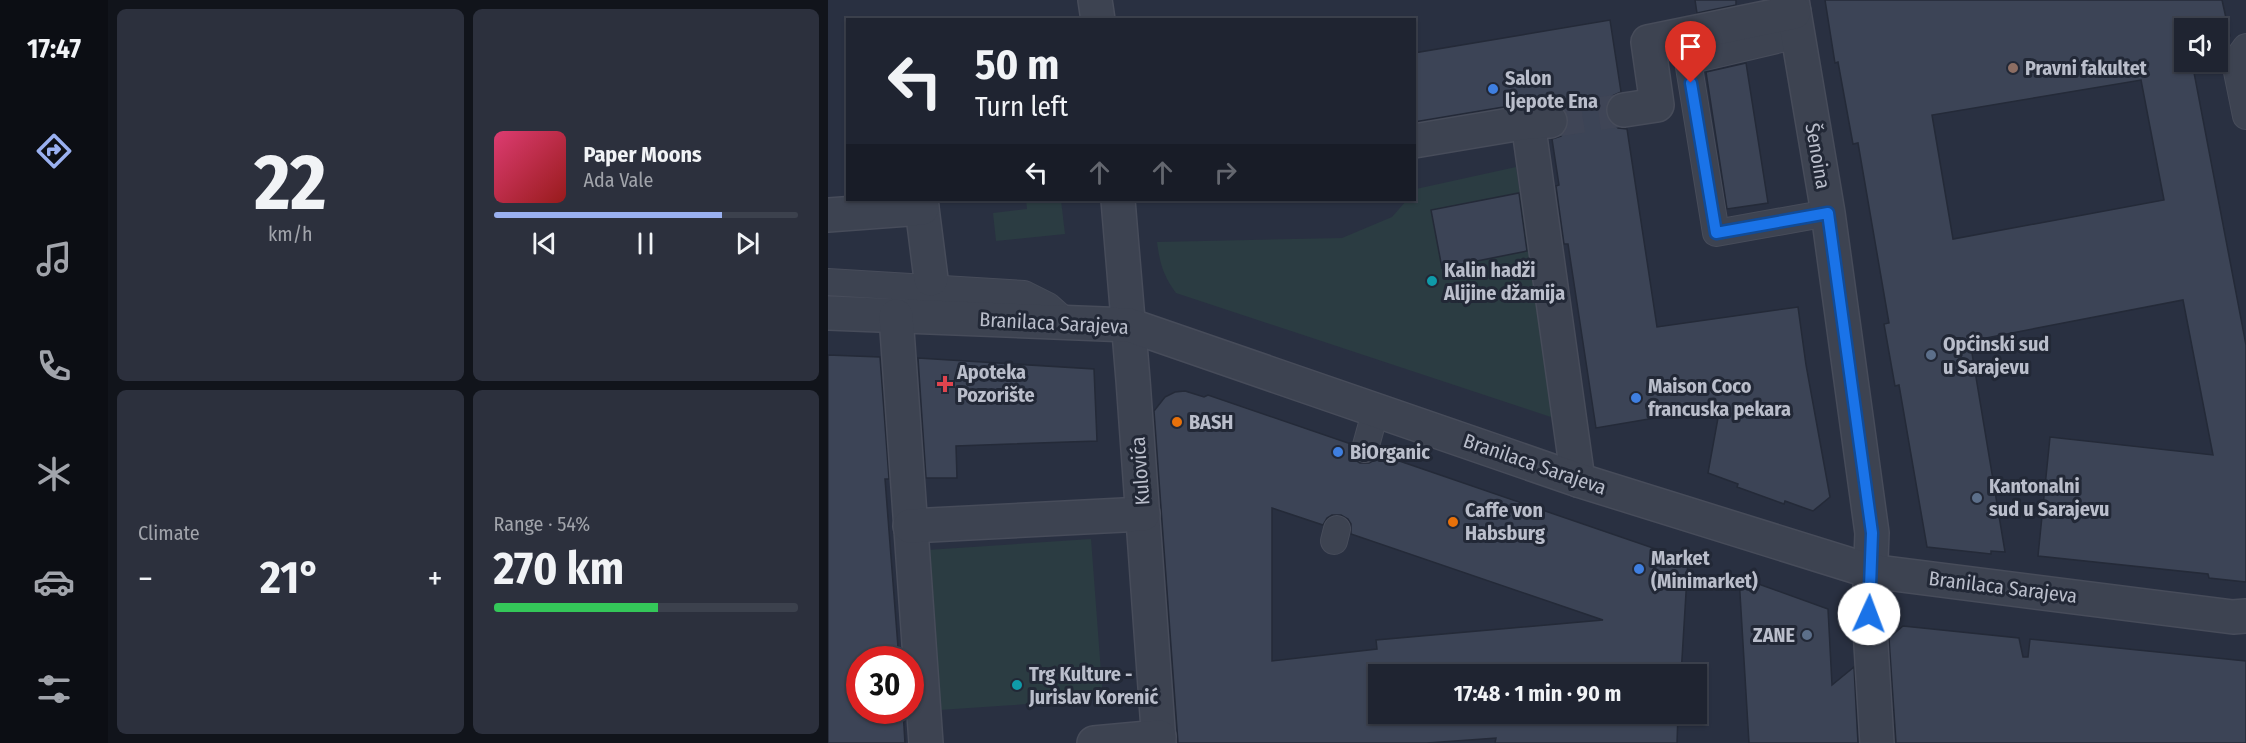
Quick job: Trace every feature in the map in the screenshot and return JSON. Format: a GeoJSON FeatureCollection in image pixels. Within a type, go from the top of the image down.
{"type":"FeatureCollection","features":[{"type":"Feature","properties":{"kind":"street"},"geometry":{"type":"LineString","coordinates":[[1095,0],[1098,18]]}},
{"type":"Feature","properties":{"kind":"street"},"geometry":{"type":"LineString","coordinates":[[1624,110],[1658,105],[1648,42],[1794,16]]}},
{"type":"Feature","properties":{"kind":"street","name":"Šenoina"},"geometry":{"type":"LineString","coordinates":[[1794,16],[1828,213],[1872,533],[1869,614],[1877,743]]}},
{"type":"Feature","properties":{"kind":"street"},"geometry":{"type":"LineString","coordinates":[[1416,141],[1539,122],[1578,480]]}},
{"type":"Feature","properties":{"kind":"street","name":"Kulovića"},"geometry":{"type":"LineString","coordinates":[[1118,201],[1159,740]]}},
{"type":"Feature","properties":{"kind":"street"},"geometry":{"type":"LineString","coordinates":[[828,215],[921,204],[931,279]]}},
{"type":"Feature","properties":{"kind":"street","name":"Branilaca Sarajeva"},"geometry":{"type":"LineString","coordinates":[[828,313],[1129,325],[1578,480],[1870,571],[2233,617],[2246,616]]}},
{"type":"Feature","properties":{"kind":"street"},"geometry":{"type":"LineString","coordinates":[[896,316],[926,743]]}},
{"type":"Feature","properties":{"kind":"street"},"geometry":{"type":"LineString","coordinates":[[910,526],[1143,514]]}},
{"type":"Feature","properties":{"kind":"street"},"geometry":{"type":"LineString","coordinates":[[1094,743],[1159,740]]}},
{"type":"Feature","properties":{"kind":"lane"},"geometry":{"type":"LineString","coordinates":[[1794,16],[1688,61],[1716,233],[1828,213]]}},
{"type":"Feature","properties":{"kind":"lane"},"geometry":{"type":"LineString","coordinates":[[2246,46],[2235,62],[2246,116]]}},
{"type":"Feature","properties":{"kind":"lane"},"geometry":{"type":"LineString","coordinates":[[828,282],[1024,294],[1048,306],[1066,322]]}},
{"type":"Feature","properties":{"kind":"lane"},"geometry":{"type":"LineString","coordinates":[[1365,449],[1376,409]]}},
{"type":"Feature","properties":{"kind":"shaded area"},"geometry":{"type":"Polygon","coordinates":[[[1516,167],[1554,418],[1176,293],[1161,263],[1157,242],[1342,238],[1392,217],[1406,201],[1416,201],[1416,189],[1516,167]]]}},
{"type":"Feature","properties":{"kind":"shaded area"},"geometry":{"type":"Polygon","coordinates":[[[1026,201],[1061,201],[1065,234],[996,241],[993,213],[1027,209],[1026,201]]]}},
{"type":"Feature","properties":{"kind":"shaded area"},"geometry":{"type":"Polygon","coordinates":[[[1091,539],[1103,699],[939,710],[927,550],[1091,539]]]}},
{"type":"Feature","properties":{"kind":"building"},"geometry":{"type":"Polygon","coordinates":[[[1695,0],[1736,0],[1736,5],[1697,13],[1695,0]]]}},
{"type":"Feature","properties":{"kind":"building"},"geometry":{"type":"Polygon","coordinates":[[[1825,0],[2222,0],[2226,18],[2174,18],[2174,72],[2194,72],[2246,345],[2246,582],[2209,578],[2208,574],[2038,556],[2050,437],[2213,455],[2183,300],[1970,341],[2005,552],[1991,551],[1991,554],[1927,547],[1899,385],[1895,386],[1884,324],[1889,323],[1858,143],[1853,144],[1838,62],[1835,63],[1825,0]],[[2141,80],[1932,115],[1953,239],[2164,200],[2141,80]]]}},
{"type":"Feature","properties":{"kind":"building"},"geometry":{"type":"Polygon","coordinates":[[[1610,20],[1621,92],[1612,96],[1606,104],[1605,112],[1610,122],[1618,128],[1627,129],[1657,327],[1798,307],[1830,497],[1813,511],[1785,501],[1784,504],[1737,487],[1738,484],[1708,473],[1720,407],[1596,428],[1568,244],[1564,244],[1556,186],[1559,185],[1552,139],[1561,136],[1567,129],[1569,120],[1565,110],[1550,102],[1527,103],[1416,122],[1416,53],[1610,20]]]}},
{"type":"Feature","properties":{"kind":"building"},"geometry":{"type":"Polygon","coordinates":[[[1746,63],[1768,203],[1727,209],[1706,72],[1746,63]]]}},
{"type":"Feature","properties":{"kind":"building"},"geometry":{"type":"Polygon","coordinates":[[[1519,193],[1527,251],[1442,268],[1431,210],[1519,193]]]}},
{"type":"Feature","properties":{"kind":"building"},"geometry":{"type":"Polygon","coordinates":[[[828,355],[880,357],[889,479],[885,479],[898,646],[846,646],[846,724],[904,724],[905,743],[828,743],[828,355]]]}},
{"type":"Feature","properties":{"kind":"building"},"geometry":{"type":"Polygon","coordinates":[[[918,358],[1094,369],[1097,441],[956,446],[957,478],[926,478],[918,358]]]}},
{"type":"Feature","properties":{"kind":"building"},"geometry":{"type":"Polygon","coordinates":[[[1185,391],[1204,397],[1208,395],[1351,444],[1351,453],[1360,463],[1369,463],[1379,454],[1688,560],[1682,664],[1368,664],[1368,724],[1678,724],[1677,743],[1495,743],[1496,738],[1427,743],[1178,743],[1154,411],[1165,397],[1175,392],[1185,391]],[[1272,508],[1272,661],[1377,649],[1376,640],[1603,620],[1351,534],[1351,524],[1341,515],[1332,515],[1323,525],[1272,508]]]}},
{"type":"Feature","properties":{"kind":"building"},"geometry":{"type":"Polygon","coordinates":[[[1739,577],[1828,609],[1832,685],[1854,667],[1858,743],[1749,743],[1739,577]]]}},
{"type":"Feature","properties":{"kind":"building"},"geometry":{"type":"Polygon","coordinates":[[[1903,626],[2019,638],[2023,657],[2028,657],[2030,639],[2246,661],[2246,743],[1896,743],[1889,638],[1903,626]]]}},
{"type":"Feature","properties":{"kind":"tunnel"},"geometry":{"type":"LineString","coordinates":[[1550,121],[1624,110]]}},
{"type":"Feature","properties":{"kind":"place","name":"Pravni fakultet"},"geometry":{"type":"Point","coordinates":[2013,68]}},
{"type":"Feature","properties":{"kind":"place","name":"Salon ljepote Ena"},"geometry":{"type":"Point","coordinates":[1493,89]}},
{"type":"Feature","properties":{"kind":"place","name":"Kalin hadži Alijine džamija"},"geometry":{"type":"Point","coordinates":[1432,281]}},
{"type":"Feature","properties":{"kind":"place","name":"Općinski sud u Sarajevu"},"geometry":{"type":"Point","coordinates":[1931,355]}},
{"type":"Feature","properties":{"kind":"place","name":"Apoteka Pozorište"},"geometry":{"type":"Point","coordinates":[945,384]}},
{"type":"Feature","properties":{"kind":"place","name":"Maison Coco francuska pekara"},"geometry":{"type":"Point","coordinates":[1636,398]}},
{"type":"Feature","properties":{"kind":"place","name":"BASH"},"geometry":{"type":"Point","coordinates":[1177,422]}},
{"type":"Feature","properties":{"kind":"place","name":"BiOrganic"},"geometry":{"type":"Point","coordinates":[1338,452]}},
{"type":"Feature","properties":{"kind":"place","name":"Kantonalni sud u Sarajevu"},"geometry":{"type":"Point","coordinates":[1977,498]}},
{"type":"Feature","properties":{"kind":"place","name":"Caffe von Habsburg"},"geometry":{"type":"Point","coordinates":[1453,522]}},
{"type":"Feature","properties":{"kind":"place","name":"Market (Minimarket)"},"geometry":{"type":"Point","coordinates":[1639,569]}},
{"type":"Feature","properties":{"kind":"place","name":"ZANE"},"geometry":{"type":"Point","coordinates":[1807,635]}},
{"type":"Feature","properties":{"kind":"place","name":"Trg Kulture - Jurislav Korenić"},"geometry":{"type":"Point","coordinates":[1017,685]}},
{"type":"Feature","properties":{"kind":"route"},"geometry":{"type":"LineString","coordinates":[[1691,83],[1716,233],[1828,213],[1872,533],[1869,614]]}}]}
